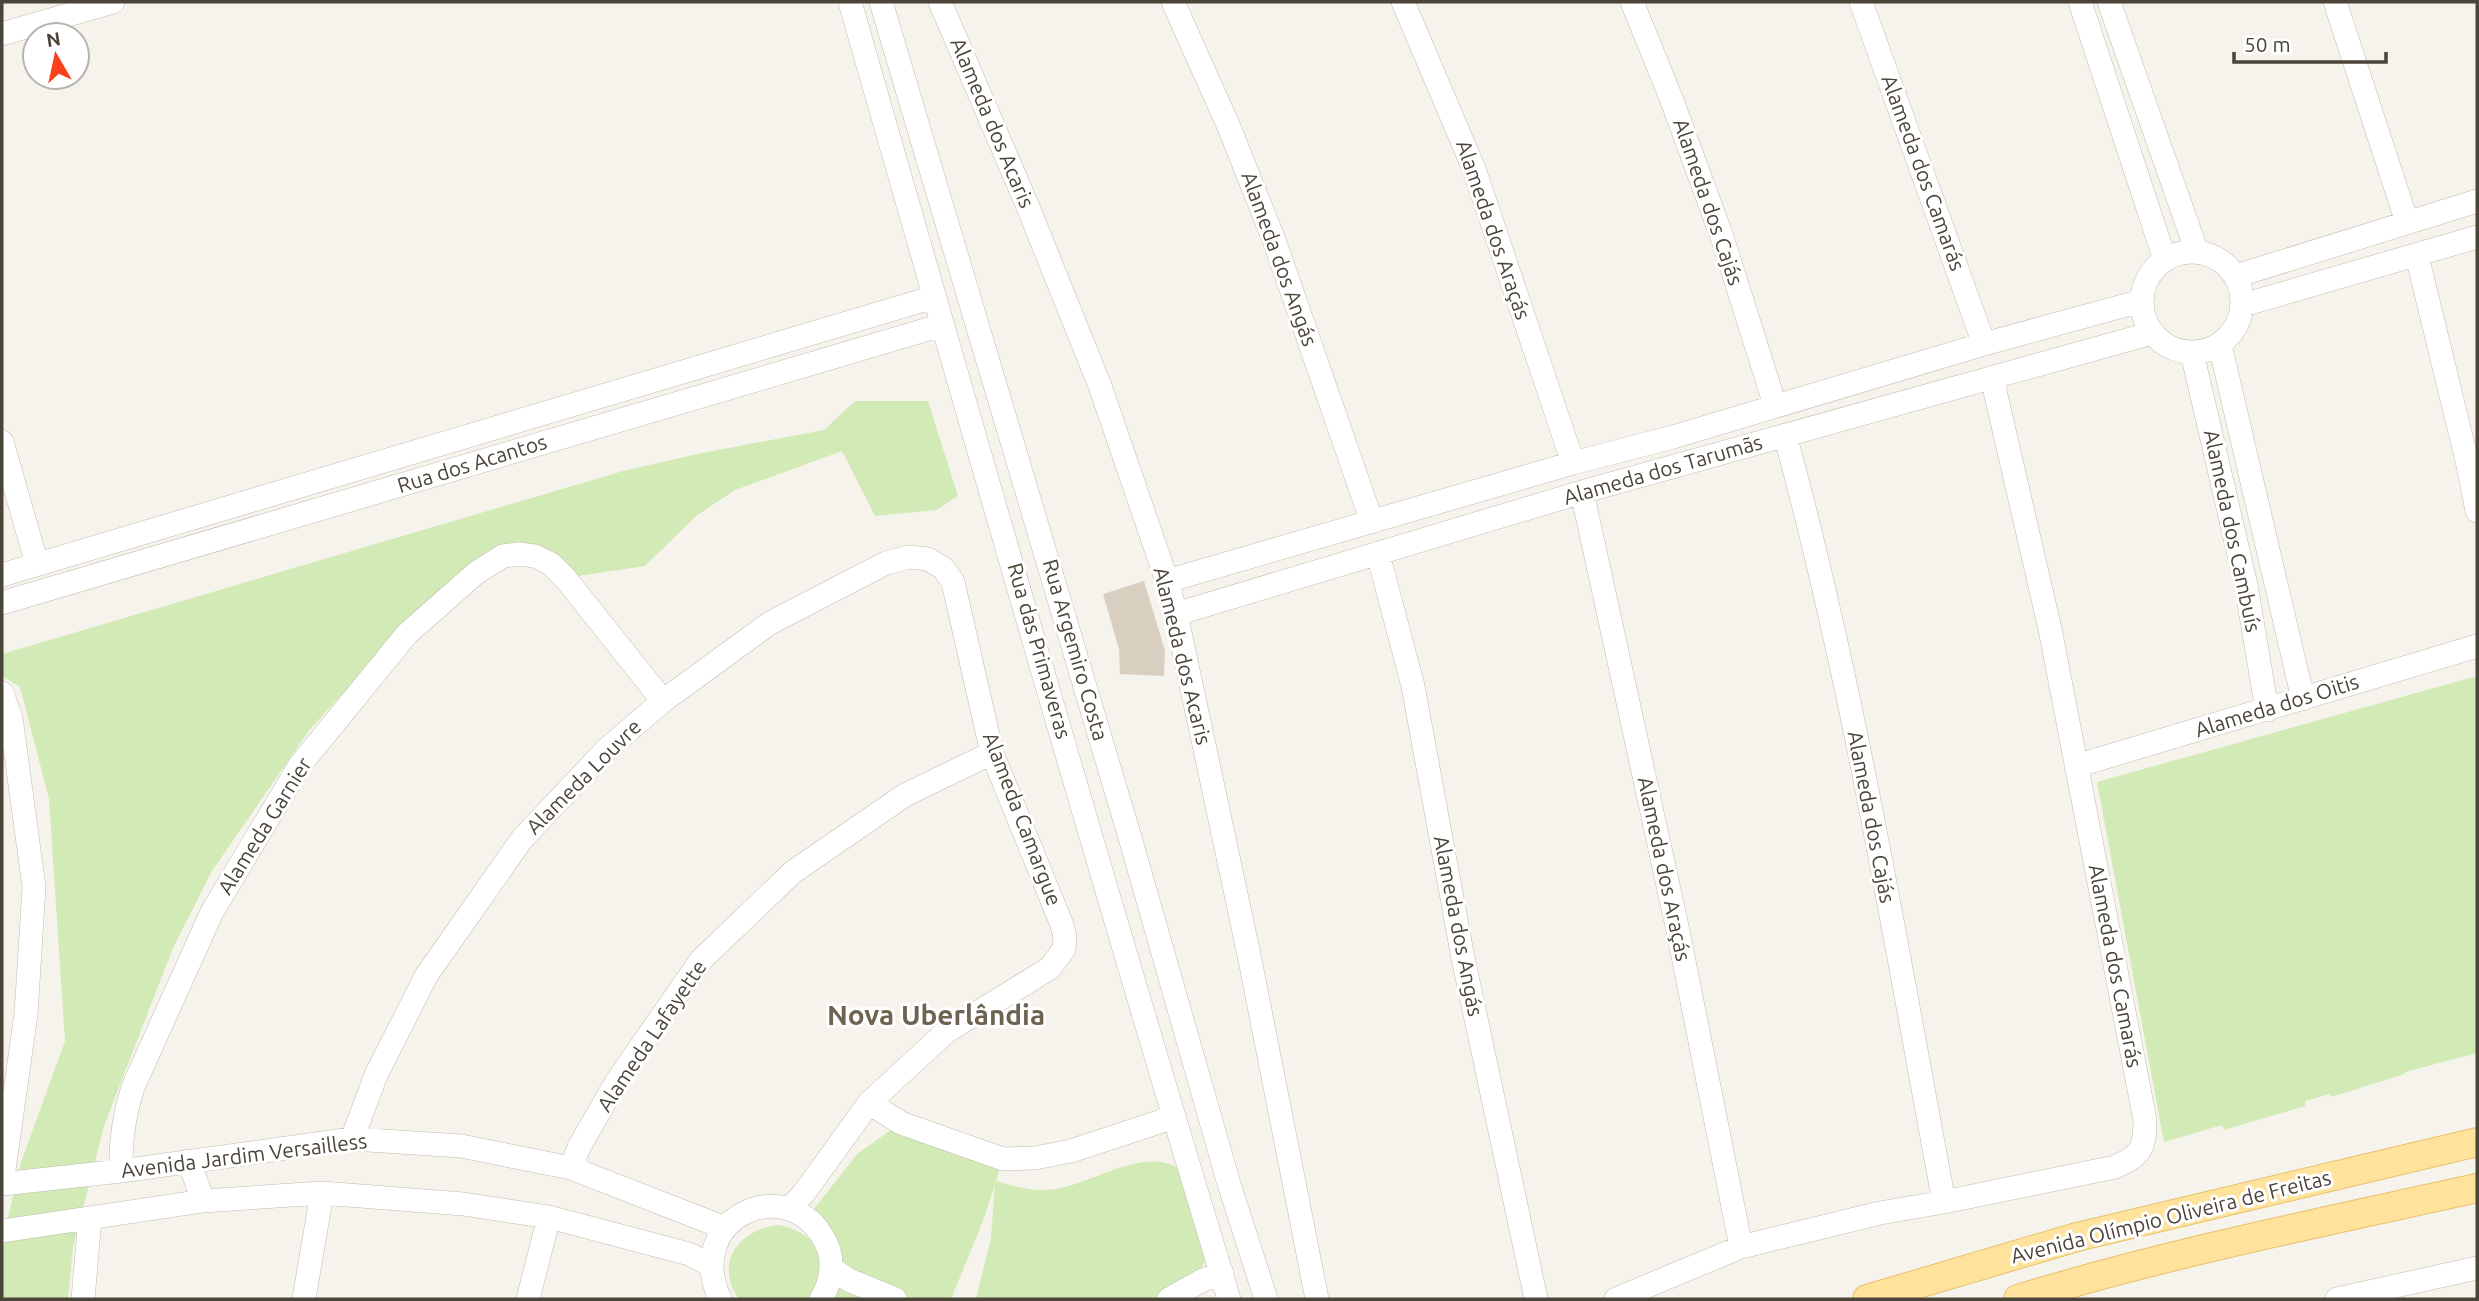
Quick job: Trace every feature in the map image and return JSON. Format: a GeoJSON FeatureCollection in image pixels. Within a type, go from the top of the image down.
{"type":"FeatureCollection","features":[{"type":"Feature","properties":{"kind":"main road","name":"Avenida Olímpio Oliveira de Freitas"},"geometry":{"type":"LineString","coordinates":[[1867,1299],[2077,1237],[2477,1142]]}},
{"type":"Feature","properties":{"kind":"main road","name":"Avenida Olímpio Oliveira de Freitas"},"geometry":{"type":"LineString","coordinates":[[2018,1299],[2257,1237],[2477,1188]]}},
{"type":"Feature","properties":{"kind":"street"},"geometry":{"type":"LineString","coordinates":[[2,34],[113,2]]}},
{"type":"Feature","properties":{"kind":"street","name":"Rua das Primaveras"},"geometry":{"type":"LineString","coordinates":[[850,2],[1229,1299]]}},
{"type":"Feature","properties":{"kind":"street","name":"Rua Argemiro Costa"},"geometry":{"type":"LineString","coordinates":[[881,2],[1131,841],[1229,1184],[1266,1299]]}},
{"type":"Feature","properties":{"kind":"street","name":"Alameda dos Acaris"},"geometry":{"type":"LineString","coordinates":[[940,2],[1028,206],[1100,386],[1167,581],[1246,941],[1317,1299]]}},
{"type":"Feature","properties":{"kind":"street","name":"Alameda dos Angás"},"geometry":{"type":"LineString","coordinates":[[1173,2],[1229,127],[1274,240],[1372,522]]}},
{"type":"Feature","properties":{"kind":"street","name":"Alameda dos Araçás"},"geometry":{"type":"LineString","coordinates":[[1403,2],[1474,169],[1573,463]]}},
{"type":"Feature","properties":{"kind":"street","name":"Alameda dos Cajás"},"geometry":{"type":"LineString","coordinates":[[1632,2],[1722,237],[1775,405]]}},
{"type":"Feature","properties":{"kind":"street","name":"Alameda dos Camarás"},"geometry":{"type":"LineString","coordinates":[[1861,2],[1984,344]]}},
{"type":"Feature","properties":{"kind":"street"},"geometry":{"type":"LineString","coordinates":[[2080,2],[2165,260]]}},
{"type":"Feature","properties":{"kind":"street"},"geometry":{"type":"LineString","coordinates":[[2109,2],[2196,252]]}},
{"type":"Feature","properties":{"kind":"street"},"geometry":{"type":"LineString","coordinates":[[2335,2],[2407,222]]}},
{"type":"Feature","properties":{"kind":"street"},"geometry":{"type":"LineString","coordinates":[[2236,276],[2477,201]]}},
{"type":"Feature","properties":{"kind":"street"},"geometry":{"type":"LineString","coordinates":[[2243,305],[2477,237]]}},
{"type":"Feature","properties":{"kind":"street"},"geometry":{"type":"LineString","coordinates":[[2196,252],[2212,256],[2226,264],[2236,276],[2243,305],[2236,327],[2220,345],[2192,353],[2163,344],[2152,333],[2144,318],[2141,301],[2144,285],[2152,271],[2165,260],[2180,253],[2196,252]]}},
{"type":"Feature","properties":{"kind":"street"},"geometry":{"type":"LineString","coordinates":[[2417,256],[2477,511]]}},
{"type":"Feature","properties":{"kind":"street","name":"Rua dos Acantos"},"geometry":{"type":"LineString","coordinates":[[2,575],[934,296]]}},
{"type":"Feature","properties":{"kind":"street","name":"Alameda dos Tarumãs"},"geometry":{"type":"LineString","coordinates":[[1167,581],[2141,301]]}},
{"type":"Feature","properties":{"kind":"street","name":"Rua dos Acantos"},"geometry":{"type":"LineString","coordinates":[[2,603],[942,324]]}},
{"type":"Feature","properties":{"kind":"street","name":"Alameda dos Tarumãs"},"geometry":{"type":"LineString","coordinates":[[1176,614],[1582,492],[2152,333]]}},
{"type":"Feature","properties":{"kind":"street","name":"Alameda dos Cambuís"},"geometry":{"type":"LineString","coordinates":[[2220,345],[2302,699]]}},
{"type":"Feature","properties":{"kind":"street","name":"Alameda dos Cambuís"},"geometry":{"type":"LineString","coordinates":[[2192,353],[2246,585],[2267,710]]}},
{"type":"Feature","properties":{"kind":"street"},"geometry":{"type":"LineString","coordinates":[[1880,374],[1888,406]]}},
{"type":"Feature","properties":{"kind":"street","name":"Alameda dos Camarás"},"geometry":{"type":"LineString","coordinates":[[1741,1247],[1880,1213],[2115,1167],[2141,1151],[2145,1121],[2050,629],[1992,378]]}},
{"type":"Feature","properties":{"kind":"street","name":"Alameda dos Cajás"},"geometry":{"type":"LineString","coordinates":[[1785,435],[1812,536],[1874,829],[1944,1202]]}},
{"type":"Feature","properties":{"kind":"street"},"geometry":{"type":"LineString","coordinates":[[1673,437],[1682,464]]}},
{"type":"Feature","properties":{"kind":"street"},"geometry":{"type":"LineString","coordinates":[[2,442],[37,564]]}},
{"type":"Feature","properties":{"kind":"street","name":"Alameda dos Araçás"},"geometry":{"type":"LineString","coordinates":[[1582,492],[1675,917],[1741,1247]]}},
{"type":"Feature","properties":{"kind":"street"},"geometry":{"type":"LineString","coordinates":[[1468,494],[1477,524]]}},
{"type":"Feature","properties":{"kind":"street","name":"Alameda Garnier"},"geometry":{"type":"LineString","coordinates":[[121,1171],[124,1116],[133,1087],[212,912],[300,765],[407,635],[476,573],[503,556],[519,554],[535,556],[551,565],[565,578],[663,701]]}},
{"type":"Feature","properties":{"kind":"street","name":"Alameda dos Angás"},"geometry":{"type":"LineString","coordinates":[[1378,554],[1413,686],[1463,958],[1536,1299]]}},
{"type":"Feature","properties":{"kind":"street","name":"Alameda Louvre"},"geometry":{"type":"LineString","coordinates":[[352,1139],[376,1075],[426,976],[522,839],[606,750],[663,701],[771,623],[886,563],[909,557],[928,559],[943,568]]}},
{"type":"Feature","properties":{"kind":"street","name":"Alameda Camargue"},"geometry":{"type":"LineString","coordinates":[[869,1103],[946,1032],[1050,968],[1059,958],[1065,937],[992,753],[958,599],[953,582],[943,568]]}},
{"type":"Feature","properties":{"kind":"street","name":"Alameda dos Oitis"},"geometry":{"type":"LineString","coordinates":[[2076,766],[2477,646]]}},
{"type":"Feature","properties":{"kind":"street"},"geometry":{"type":"LineString","coordinates":[[2,693],[9,711],[17,759],[34,887],[26,1014],[2,1184]]}},
{"type":"Feature","properties":{"kind":"street","name":"Alameda Lafayette"},"geometry":{"type":"LineString","coordinates":[[571,1168],[579,1147],[617,1081],[701,961],[793,872],[905,795],[992,753]]}},
{"type":"Feature","properties":{"kind":"street"},"geometry":{"type":"LineString","coordinates":[[1096,850],[1131,841]]}},
{"type":"Feature","properties":{"kind":"street"},"geometry":{"type":"LineString","coordinates":[[789,1209],[804,1193],[869,1103],[901,1123],[1003,1159],[1035,1158],[1071,1151],[1174,1117]]}},
{"type":"Feature","properties":{"kind":"street","name":"Avenida Jardim Versailless"},"geometry":{"type":"LineString","coordinates":[[2,1184],[121,1171],[352,1139],[461,1146],[571,1168],[725,1227]]}},
{"type":"Feature","properties":{"kind":"street"},"geometry":{"type":"LineString","coordinates":[[189,1161],[203,1201]]}},
{"type":"Feature","properties":{"kind":"street"},"geometry":{"type":"LineString","coordinates":[[1195,1186],[1217,1180],[1229,1184]]}},
{"type":"Feature","properties":{"kind":"street"},"geometry":{"type":"LineString","coordinates":[[304,1299],[322,1194]]}},
{"type":"Feature","properties":{"kind":"street","name":"Avenida Jardim Versailless"},"geometry":{"type":"LineString","coordinates":[[2,1231],[203,1201],[322,1194],[463,1204],[549,1217],[690,1254],[711,1265]]}},
{"type":"Feature","properties":{"kind":"street"},"geometry":{"type":"LineString","coordinates":[[720,1299],[713,1283],[711,1265],[715,1245],[725,1227],[747,1211],[775,1206],[807,1217],[821,1232],[829,1250],[831,1269],[827,1289],[821,1299]]}},
{"type":"Feature","properties":{"kind":"street"},"geometry":{"type":"LineString","coordinates":[[527,1299],[549,1217]]}},
{"type":"Feature","properties":{"kind":"street"},"geometry":{"type":"LineString","coordinates":[[83,1299],[90,1218]]}},
{"type":"Feature","properties":{"kind":"street"},"geometry":{"type":"LineString","coordinates":[[1616,1299],[1741,1247]]}},
{"type":"Feature","properties":{"kind":"street"},"geometry":{"type":"LineString","coordinates":[[2337,1299],[2430,1288],[2477,1268]]}},
{"type":"Feature","properties":{"kind":"street"},"geometry":{"type":"LineString","coordinates":[[831,1269],[849,1280],[895,1299]]}},
{"type":"Feature","properties":{"kind":"street"},"geometry":{"type":"LineString","coordinates":[[1169,1299],[1222,1273]]}},
{"type":"Feature","properties":{"kind":"green space"},"geometry":{"type":"Polygon","coordinates":[[[855,401],[928,401],[958,496],[936,510],[875,516],[842,451],[735,490],[696,516],[645,566],[565,578],[518,554],[407,624],[310,729],[212,871],[173,948],[104,1126],[73,1247],[68,1299],[2,1299],[2,1243],[21,1162],[65,1041],[49,799],[20,687],[2,676],[2,654],[623,471],[824,430],[855,401]]]}},
{"type":"Feature","properties":{"kind":"green space"},"geometry":{"type":"Polygon","coordinates":[[[2477,676],[2477,1053],[2405,1072],[2331,1097],[2330,1094],[2305,1101],[2305,1106],[2224,1130],[2222,1125],[2164,1142],[2097,782],[2477,676]]]}},
{"type":"Feature","properties":{"kind":"green space"},"geometry":{"type":"Polygon","coordinates":[[[901,1123],[1003,1159],[996,1181],[1026,1188],[1056,1189],[1136,1163],[1167,1163],[1181,1170],[1207,1259],[1196,1275],[1159,1299],[976,1299],[991,1238],[995,1185],[951,1299],[821,1299],[831,1269],[807,1218],[857,1154],[901,1123]]]}},
{"type":"Feature","properties":{"kind":"green space"},"geometry":{"type":"Polygon","coordinates":[[[779,1225],[806,1236],[820,1252],[821,1269],[814,1299],[739,1299],[729,1273],[735,1250],[742,1240],[753,1233],[779,1225]]]}},
{"type":"Feature","properties":{"kind":"building"},"geometry":{"type":"Polygon","coordinates":[[[1144,581],[1165,651],[1164,676],[1120,674],[1119,649],[1103,594],[1144,581]]]}},
{"type":"Feature","properties":{"kind":"district","name":"Nova Uberlândia"},"geometry":{"type":"Point","coordinates":[936,1015]}}]}
